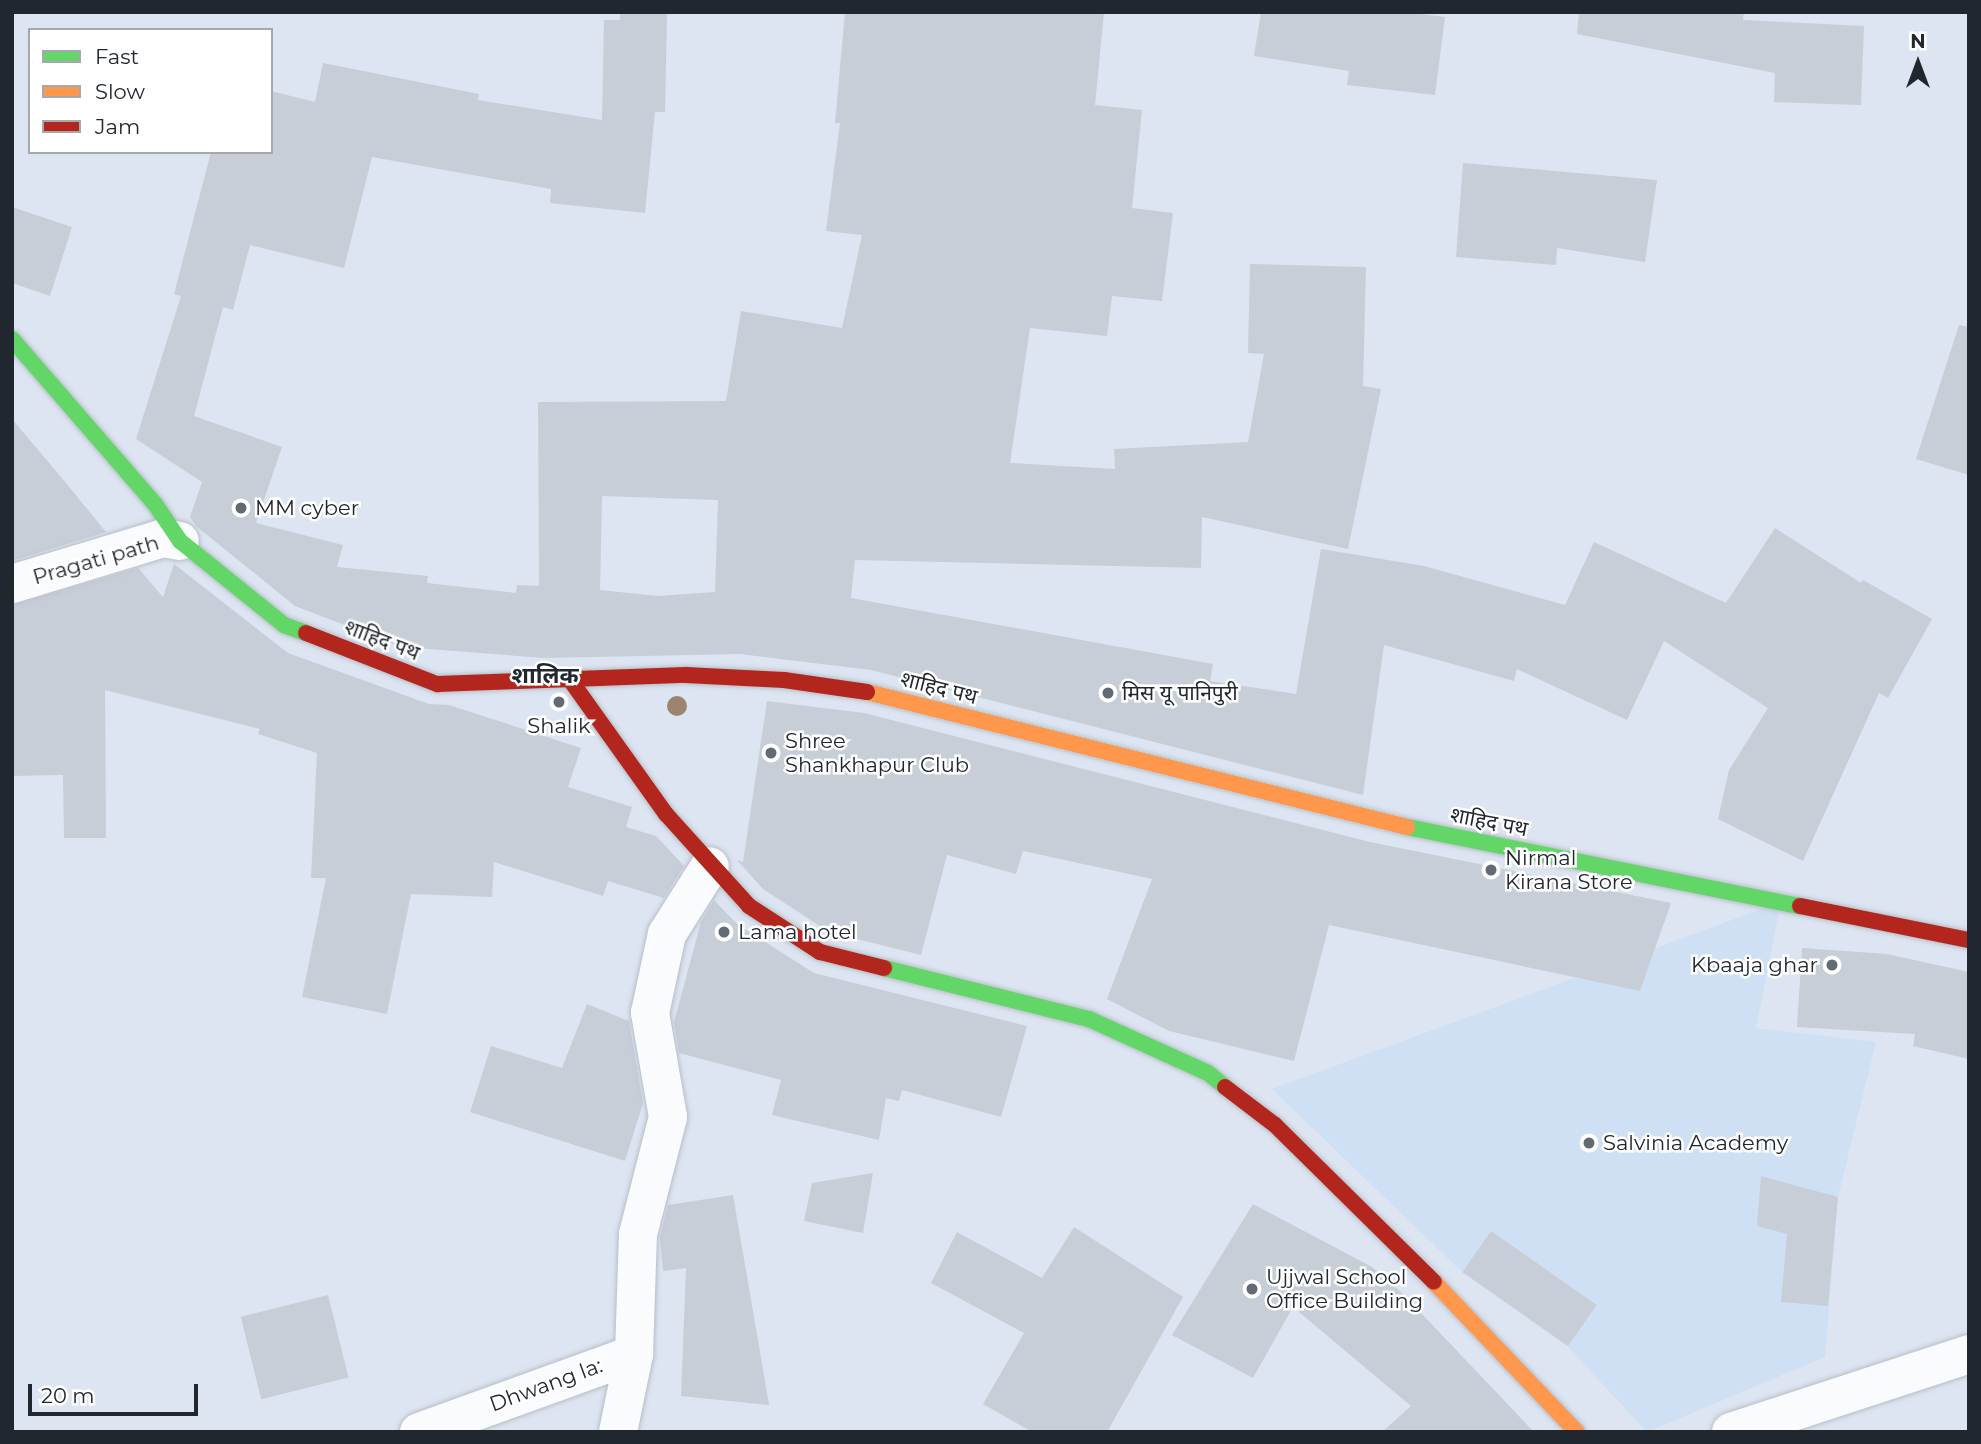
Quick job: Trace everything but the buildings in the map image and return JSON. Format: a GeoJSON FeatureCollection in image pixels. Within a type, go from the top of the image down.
{"type":"FeatureCollection","features":[{"type":"Feature","properties":{"kind":"street","name":"शाहिद पथ"},"geometry":{"type":"LineString","coordinates":[[12,339],[155,503],[180,541],[284,625],[437,684],[686,675],[784,680],[868,692],[1375,821],[1969,940]]}},
{"type":"Feature","properties":{"kind":"street","name":"Pragati path"},"geometry":{"type":"LineString","coordinates":[[12,584],[163,538],[180,541]]}},
{"type":"Feature","properties":{"kind":"street"},"geometry":{"type":"LineString","coordinates":[[572,681],[666,814],[710,866],[749,906],[820,952],[1089,1019],[1208,1073],[1275,1125],[1501,1348],[1577,1432]]}},
{"type":"Feature","properties":{"kind":"street"},"geometry":{"type":"LineString","coordinates":[[618,1432],[634,1354],[638,1234],[668,1117],[650,1013],[667,934],[710,866]]}},
{"type":"Feature","properties":{"kind":"street","name":"Dhwang la:"},"geometry":{"type":"LineString","coordinates":[[419,1432],[634,1354]]}},
{"type":"Feature","properties":{"kind":"street"},"geometry":{"type":"LineString","coordinates":[[1731,1432],[1969,1354]]}},
{"type":"Feature","properties":{"kind":"shaded area","name":"Salvinia Academy"},"geometry":{"type":"Polygon","coordinates":[[[1781,902],[1756,1028],[1876,1042],[1838,1197],[1825,1357],[1647,1432],[1568,1347],[1462,1272],[1272,1089],[1781,902]]]}},
{"type":"Feature","properties":{"kind":"traffic: fast"},"geometry":{"type":"LineString","coordinates":[[12,339],[155,504],[180,541],[284,625],[306,633]]}},
{"type":"Feature","properties":{"kind":"traffic: fast"},"geometry":{"type":"LineString","coordinates":[[1407,827],[1800,906]]}},
{"type":"Feature","properties":{"kind":"traffic: fast"},"geometry":{"type":"LineString","coordinates":[[884,968],[1089,1019],[1208,1073],[1225,1087]]}},
{"type":"Feature","properties":{"kind":"traffic: slow"},"geometry":{"type":"LineString","coordinates":[[867,692],[1407,827]]}},
{"type":"Feature","properties":{"kind":"traffic: slow"},"geometry":{"type":"LineString","coordinates":[[1434,1282],[1577,1432]]}},
{"type":"Feature","properties":{"kind":"traffic: jam"},"geometry":{"type":"LineString","coordinates":[[306,633],[437,684],[686,675],[784,680],[867,692]]}},
{"type":"Feature","properties":{"kind":"traffic: jam"},"geometry":{"type":"LineString","coordinates":[[571,681],[666,814],[749,906],[820,952],[884,968]]}},
{"type":"Feature","properties":{"kind":"traffic: jam"},"geometry":{"type":"LineString","coordinates":[[1800,906],[1969,940]]}},
{"type":"Feature","properties":{"kind":"traffic: jam"},"geometry":{"type":"LineString","coordinates":[[1225,1087],[1275,1125],[1434,1282]]}},
{"type":"Feature","properties":{"kind":"place","name":"MM cyber"},"geometry":{"type":"Point","coordinates":[241,508]}},
{"type":"Feature","properties":{"kind":"place","name":"मिस यू पानिपुरी"},"geometry":{"type":"Point","coordinates":[1108,693]}},
{"type":"Feature","properties":{"kind":"place","name":"Shalik"},"geometry":{"type":"Point","coordinates":[559,702]}},
{"type":"Feature","properties":{"kind":"place","name":"Shree Shankhapur Club"},"geometry":{"type":"Point","coordinates":[771,753]}},
{"type":"Feature","properties":{"kind":"place","name":"Nirmal Kirana Store"},"geometry":{"type":"Point","coordinates":[1491,870]}},
{"type":"Feature","properties":{"kind":"place","name":"Lama hotel"},"geometry":{"type":"Point","coordinates":[724,932]}},
{"type":"Feature","properties":{"kind":"place","name":"Kbaaja ghar"},"geometry":{"type":"Point","coordinates":[1832,965]}},
{"type":"Feature","properties":{"kind":"place","name":"Salvinia Academy"},"geometry":{"type":"Point","coordinates":[1589,1143]}},
{"type":"Feature","properties":{"kind":"place","name":"Ujjwal School Office Building"},"geometry":{"type":"Point","coordinates":[1252,1289]}},
{"type":"Feature","properties":{"kind":"district","name":"शालिक"},"geometry":{"type":"Point","coordinates":[545,675]}}]}
